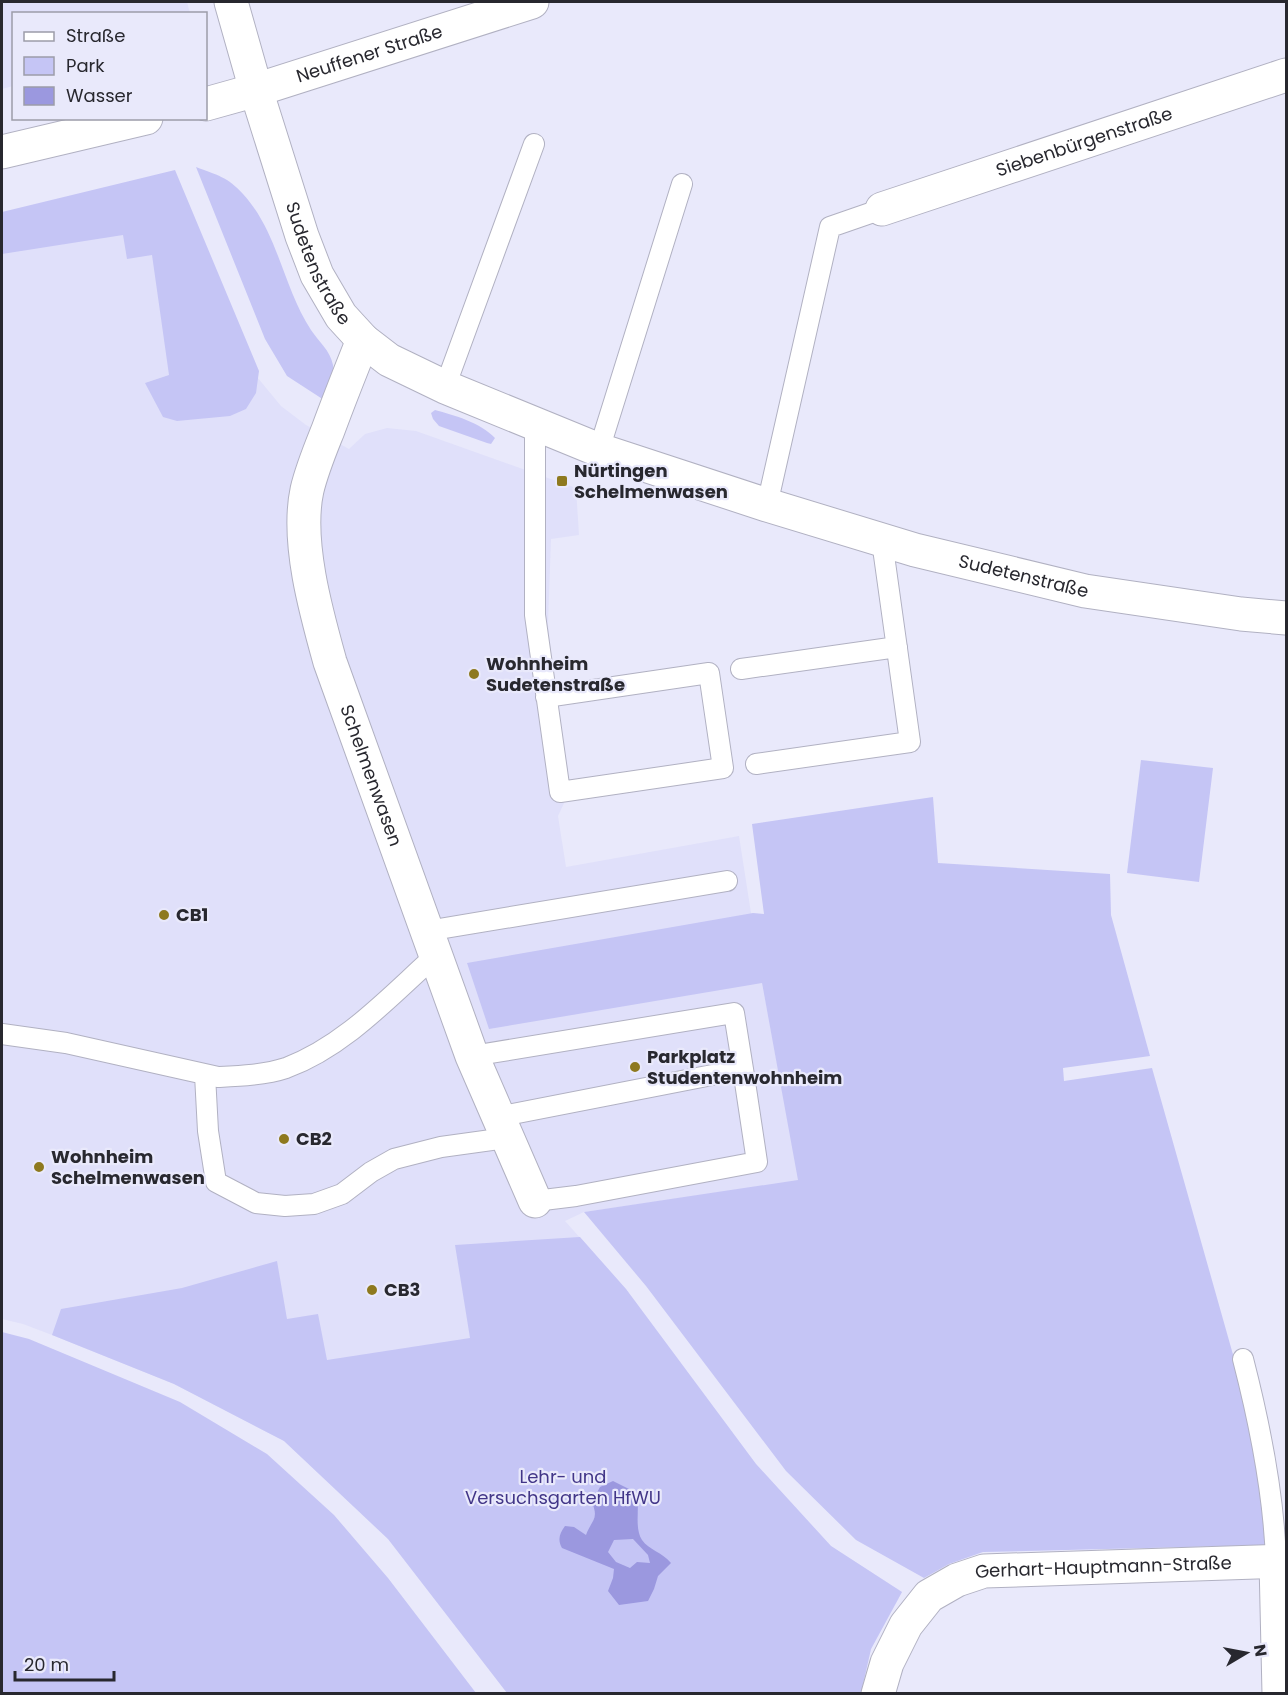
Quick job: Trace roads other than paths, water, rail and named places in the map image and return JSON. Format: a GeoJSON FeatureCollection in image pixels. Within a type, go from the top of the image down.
{"type":"FeatureCollection","features":[{"type":"Feature","properties":{"kind":"street","name":"Sudetenstraße"},"geometry":{"type":"LineString","coordinates":[[231,2],[256,90],[302,236],[317,275],[341,316],[363,340],[389,360],[445,387],[599,450],[767,506],[882,541],[1084,591],[1241,614],[1287,618]]}},
{"type":"Feature","properties":{"kind":"street","name":"Neuffener Straße"},"geometry":{"type":"LineString","coordinates":[[207,104],[532,2]]}},
{"type":"Feature","properties":{"kind":"street","name":"Siebenbürgenstraße"},"geometry":{"type":"LineString","coordinates":[[882,209],[1287,75]]}},
{"type":"Feature","properties":{"kind":"street"},"geometry":{"type":"LineString","coordinates":[[2,152],[138,120]]}},
{"type":"Feature","properties":{"kind":"street","name":"Schelmenwasen"},"geometry":{"type":"LineString","coordinates":[[363,340],[313,469],[307,492],[304,523],[309,575],[316,611],[330,662],[472,1056],[535,1201]]}},
{"type":"Feature","properties":{"kind":"street"},"geometry":{"type":"LineString","coordinates":[[1279,1694],[1281,1562]]}},
{"type":"Feature","properties":{"kind":"street","name":"Gerhart-Hauptmann-Straße"},"geometry":{"type":"LineString","coordinates":[[878,1694],[891,1654],[906,1625],[928,1596],[957,1580],[984,1571],[1281,1562]]}},
{"type":"Feature","properties":{"kind":"lane"},"geometry":{"type":"LineString","coordinates":[[445,387],[534,144]]}},
{"type":"Feature","properties":{"kind":"lane"},"geometry":{"type":"LineString","coordinates":[[599,450],[682,184]]}},
{"type":"Feature","properties":{"kind":"lane"},"geometry":{"type":"LineString","coordinates":[[767,506],[830,227],[882,209]]}},
{"type":"Feature","properties":{"kind":"lane"},"geometry":{"type":"LineString","coordinates":[[535,423],[535,615],[546,697],[560,792],[723,768],[709,674],[546,697]]}},
{"type":"Feature","properties":{"kind":"lane"},"geometry":{"type":"LineString","coordinates":[[756,764],[910,742],[882,541]]}},
{"type":"Feature","properties":{"kind":"lane"},"geometry":{"type":"LineString","coordinates":[[741,669],[897,647]]}},
{"type":"Feature","properties":{"kind":"lane"},"geometry":{"type":"LineString","coordinates":[[2,1034],[66,1043],[218,1077],[239,1077],[283,1069],[313,1056],[348,1034],[431,943],[727,881]]}},
{"type":"Feature","properties":{"kind":"lane"},"geometry":{"type":"LineString","coordinates":[[472,1056],[734,1012],[757,1162],[576,1196],[535,1201]]}},
{"type":"Feature","properties":{"kind":"lane"},"geometry":{"type":"LineString","coordinates":[[205,1075],[208,1131],[216,1182],[256,1203],[285,1206],[314,1204],[342,1194],[370,1172],[394,1159],[441,1147],[502,1127],[743,1069]]}},
{"type":"Feature","properties":{"kind":"lane"},"geometry":{"type":"LineString","coordinates":[[1243,1359],[1253,1399],[1281,1562]]}},
{"type":"Feature","properties":{"kind":"water"},"geometry":{"type":"Polygon","coordinates":[[[613,1481],[637,1493],[638,1524],[642,1540],[671,1563],[658,1576],[648,1601],[619,1605],[608,1591],[614,1569],[562,1548],[560,1545],[560,1536],[565,1526],[574,1527],[586,1535],[595,1516],[592,1502],[600,1487],[613,1481]],[[633,1539],[614,1540],[608,1552],[616,1562],[630,1568],[637,1562],[650,1563],[648,1555],[633,1539]]]}},
{"type":"Feature","properties":{"kind":"place","name":"Nürtingen Schelmenwasen"},"geometry":{"type":"Point","coordinates":[562,481]}},
{"type":"Feature","properties":{"kind":"place","name":"Wohnheim Sudetenstraße"},"geometry":{"type":"Point","coordinates":[474,674]}},
{"type":"Feature","properties":{"kind":"place","name":"CB1"},"geometry":{"type":"Point","coordinates":[164,915]}},
{"type":"Feature","properties":{"kind":"place","name":"Parkplatz Studentenwohnheim"},"geometry":{"type":"Point","coordinates":[635,1067]}},
{"type":"Feature","properties":{"kind":"place","name":"CB2"},"geometry":{"type":"Point","coordinates":[284,1139]}},
{"type":"Feature","properties":{"kind":"place","name":"Wohnheim Schelmenwasen"},"geometry":{"type":"Point","coordinates":[39,1167]}},
{"type":"Feature","properties":{"kind":"place","name":"CB3"},"geometry":{"type":"Point","coordinates":[372,1290]}},
{"type":"Feature","properties":{"kind":"park label","name":"Lehr- und Versuchsgarten HfWU"},"geometry":{"type":"Point","coordinates":[563,1487]}}]}
